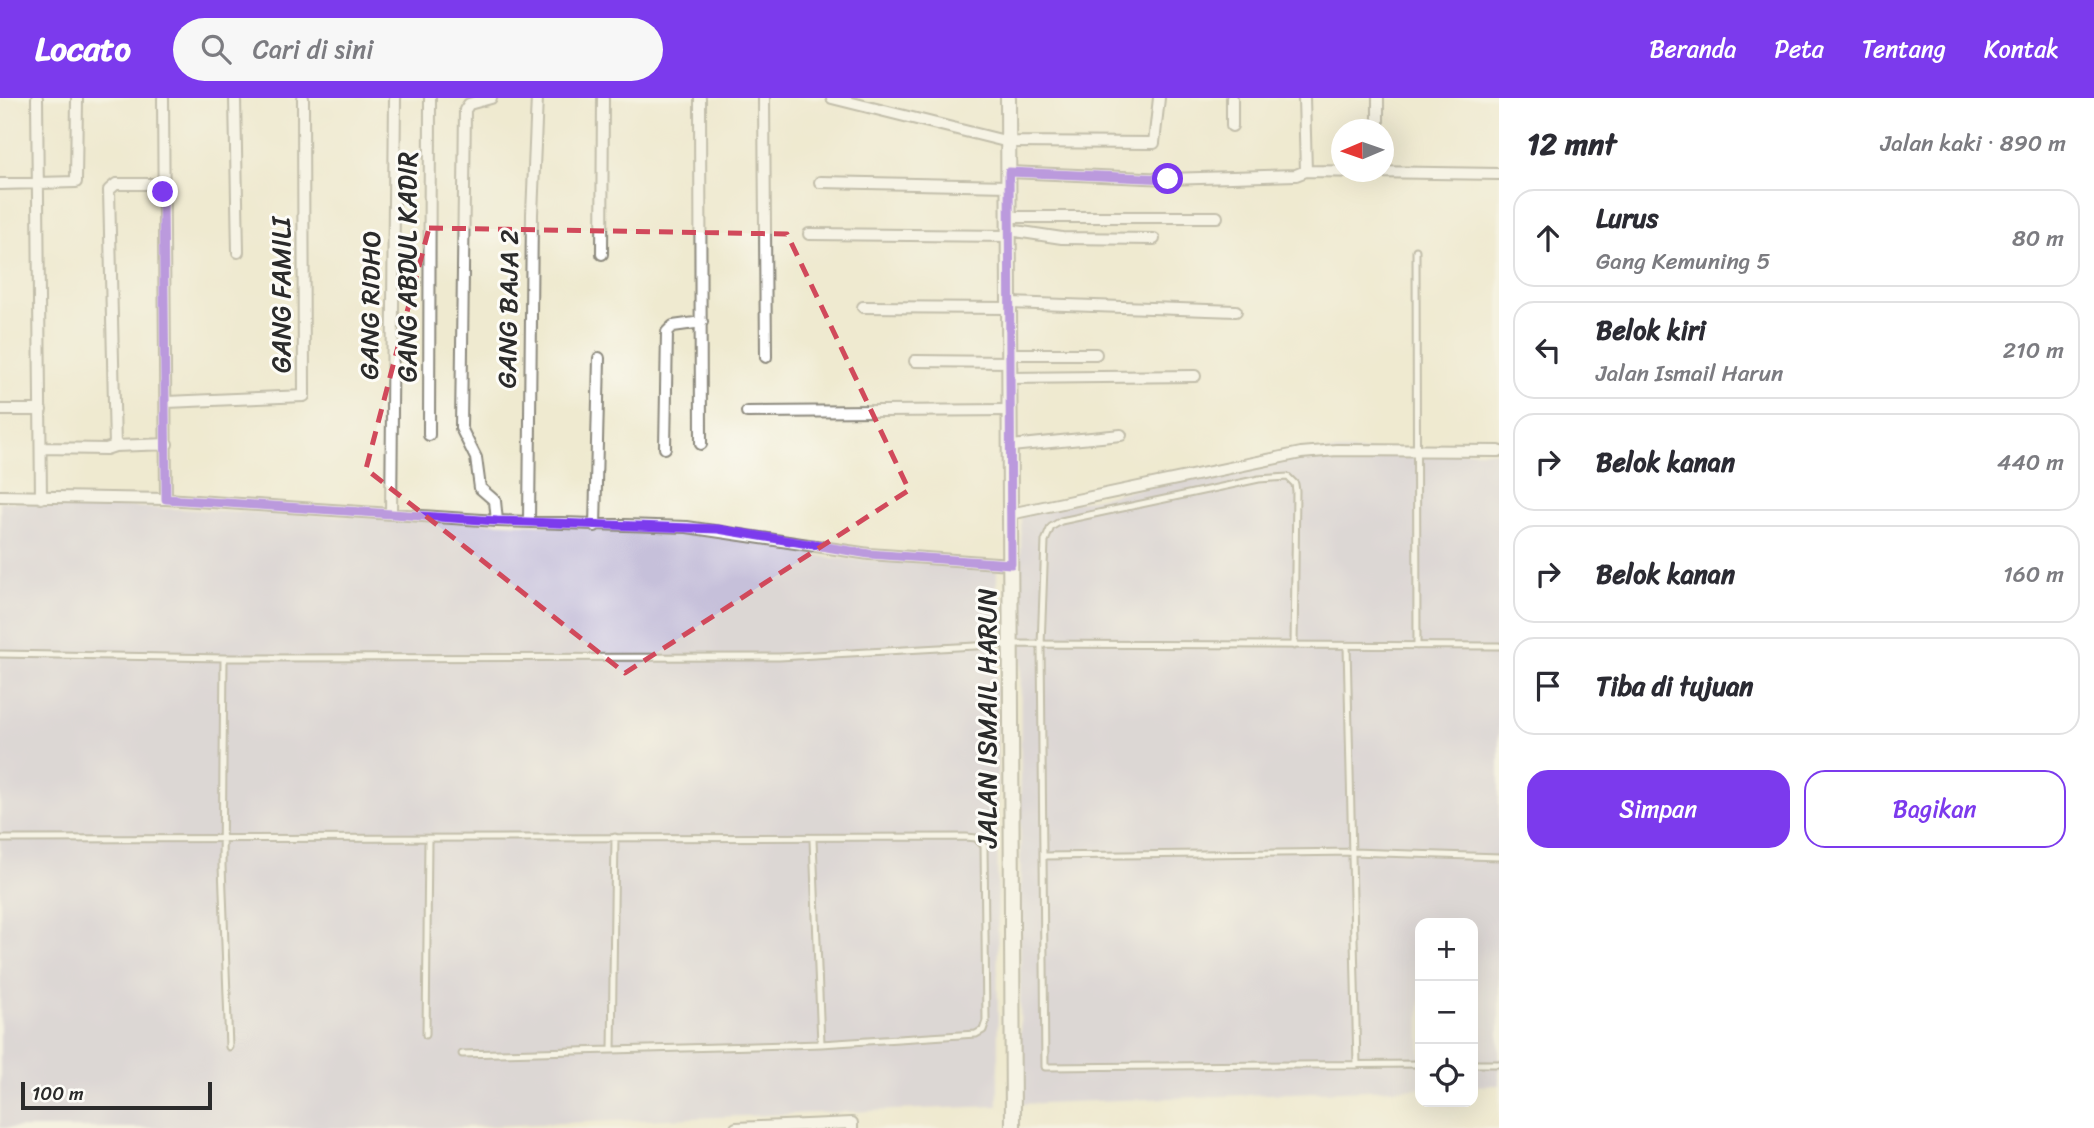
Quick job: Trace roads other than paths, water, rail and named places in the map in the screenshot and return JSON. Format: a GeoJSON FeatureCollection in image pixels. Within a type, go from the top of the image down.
{"type":"FeatureCollection","features":[{"type":"Feature","properties":{"kind":"street"},"geometry":{"type":"LineString","coordinates":[[37,98],[41,498]]}},
{"type":"Feature","properties":{"kind":"street"},"geometry":{"type":"LineString","coordinates":[[0,184],[73,184],[78,178],[77,98]]}},
{"type":"Feature","properties":{"kind":"street"},"geometry":{"type":"LineString","coordinates":[[163,98],[166,499]]}},
{"type":"Feature","properties":{"kind":"street"},"geometry":{"type":"LineString","coordinates":[[235,98],[238,252]]}},
{"type":"Feature","properties":{"kind":"street","name":"GANG FAMILI"},"geometry":{"type":"LineString","coordinates":[[167,402],[304,396],[303,98]]}},
{"type":"Feature","properties":{"kind":"street","name":"GANG RIDHO"},"geometry":{"type":"LineString","coordinates":[[391,514],[395,98]]}},
{"type":"Feature","properties":{"kind":"street","name":"GANG ABDUL KADIR"},"geometry":{"type":"LineString","coordinates":[[429,435],[430,98]]}},
{"type":"Feature","properties":{"kind":"street"},"geometry":{"type":"LineString","coordinates":[[491,98],[469,104],[465,110],[461,428],[474,450],[481,488],[496,510]]}},
{"type":"Feature","properties":{"kind":"street","name":"GANG BAJA 2"},"geometry":{"type":"LineString","coordinates":[[529,521],[532,214],[537,98]]}},
{"type":"Feature","properties":{"kind":"street"},"geometry":{"type":"LineString","coordinates":[[602,254],[603,98]]}},
{"type":"Feature","properties":{"kind":"street"},"geometry":{"type":"LineString","coordinates":[[700,98],[701,444]]}},
{"type":"Feature","properties":{"kind":"street"},"geometry":{"type":"LineString","coordinates":[[764,98],[766,357]]}},
{"type":"Feature","properties":{"kind":"street"},"geometry":{"type":"LineString","coordinates":[[832,98],[1009,142],[1154,144],[1159,98]]}},
{"type":"Feature","properties":{"kind":"street","name":"JALAN ISMAIL HARUN"},"geometry":{"type":"LineString","coordinates":[[1008,98],[1013,1128]]}},
{"type":"Feature","properties":{"kind":"street"},"geometry":{"type":"LineString","coordinates":[[1232,98],[1232,126]]}},
{"type":"Feature","properties":{"kind":"street"},"geometry":{"type":"LineString","coordinates":[[1304,98],[1306,171]]}},
{"type":"Feature","properties":{"kind":"street"},"geometry":{"type":"LineString","coordinates":[[1378,98],[1378,119]]}},
{"type":"Feature","properties":{"kind":"street"},"geometry":{"type":"LineString","coordinates":[[820,183],[1168,179],[1296,175],[1306,171],[1499,173]]}},
{"type":"Feature","properties":{"kind":"street"},"geometry":{"type":"LineString","coordinates":[[115,446],[109,190],[116,184],[162,184]]}},
{"type":"Feature","properties":{"kind":"street"},"geometry":{"type":"LineString","coordinates":[[809,234],[1216,217]]}},
{"type":"Feature","properties":{"kind":"street"},"geometry":{"type":"LineString","coordinates":[[1009,227],[1062,238],[1154,239]]}},
{"type":"Feature","properties":{"kind":"street"},"geometry":{"type":"LineString","coordinates":[[863,307],[1009,305],[1236,311]]}},
{"type":"Feature","properties":{"kind":"street"},"geometry":{"type":"LineString","coordinates":[[665,449],[667,332],[673,326],[702,322]]}},
{"type":"Feature","properties":{"kind":"street"},"geometry":{"type":"LineString","coordinates":[[915,361],[1096,354]]}},
{"type":"Feature","properties":{"kind":"street"},"geometry":{"type":"LineString","coordinates":[[595,526],[599,358]]}},
{"type":"Feature","properties":{"kind":"street"},"geometry":{"type":"LineString","coordinates":[[1009,378],[1195,376]]}},
{"type":"Feature","properties":{"kind":"street"},"geometry":{"type":"LineString","coordinates":[[0,410],[41,410]]}},
{"type":"Feature","properties":{"kind":"street"},"geometry":{"type":"LineString","coordinates":[[747,412],[1010,410]]}},
{"type":"Feature","properties":{"kind":"street"},"geometry":{"type":"LineString","coordinates":[[1010,446],[1121,435]]}},
{"type":"Feature","properties":{"kind":"street"},"geometry":{"type":"LineString","coordinates":[[41,448],[106,449],[115,446],[167,444]]}},
{"type":"Feature","properties":{"kind":"street"},"geometry":{"type":"LineString","coordinates":[[1010,514],[1289,455],[1337,450],[1499,451]]}},
{"type":"Feature","properties":{"kind":"street"},"geometry":{"type":"LineString","coordinates":[[0,496],[166,499],[391,514],[496,510],[529,521],[595,526],[718,529],[869,554],[1011,564]]}},
{"type":"Feature","properties":{"kind":"street"},"geometry":{"type":"LineString","coordinates":[[736,1128],[832,1126],[852,1123],[852,1128]]}},
{"type":"Feature","properties":{"kind":"lane"},"geometry":{"type":"LineString","coordinates":[[1416,250],[1419,451],[1417,646]]}},
{"type":"Feature","properties":{"kind":"lane"},"geometry":{"type":"LineString","coordinates":[[1294,646],[1296,491],[1288,477],[1259,479],[1056,523],[1045,541],[1041,645],[1045,1068],[1415,1064]]}},
{"type":"Feature","properties":{"kind":"lane"},"geometry":{"type":"LineString","coordinates":[[0,654],[224,658],[779,657],[1011,644],[1499,646]]}},
{"type":"Feature","properties":{"kind":"lane"},"geometry":{"type":"LineString","coordinates":[[1348,646],[1357,1065]]}},
{"type":"Feature","properties":{"kind":"lane"},"geometry":{"type":"LineString","coordinates":[[224,658],[221,839],[229,1047]]}},
{"type":"Feature","properties":{"kind":"lane"},"geometry":{"type":"LineString","coordinates":[[0,839],[428,840],[615,837],[813,840],[967,837],[976,838],[984,846],[986,1020],[983,1030],[976,1034],[821,1044],[462,1054]]}},
{"type":"Feature","properties":{"kind":"lane"},"geometry":{"type":"LineString","coordinates":[[612,1050],[615,837]]}},
{"type":"Feature","properties":{"kind":"lane"},"geometry":{"type":"LineString","coordinates":[[426,1035],[428,840]]}},
{"type":"Feature","properties":{"kind":"lane"},"geometry":{"type":"LineString","coordinates":[[813,840],[821,1044]]}},
{"type":"Feature","properties":{"kind":"lane"},"geometry":{"type":"LineString","coordinates":[[1043,856],[1353,852],[1499,857]]}},
{"type":"Feature","properties":{"kind":"lane"},"geometry":{"type":"LineString","coordinates":[[1478,1064],[1499,1064]]}}]}
